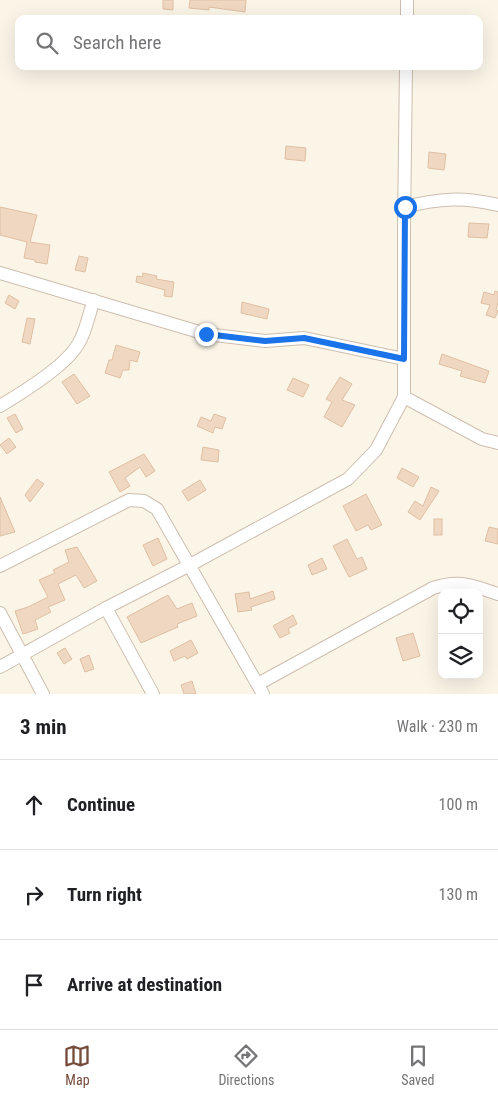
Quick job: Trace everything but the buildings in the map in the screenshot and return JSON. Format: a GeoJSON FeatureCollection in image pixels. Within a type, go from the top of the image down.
{"type":"FeatureCollection","features":[{"type":"Feature","properties":{"kind":"street"},"geometry":{"type":"LineString","coordinates":[[407,0],[407,15]]}},
{"type":"Feature","properties":{"kind":"street"},"geometry":{"type":"LineString","coordinates":[[0,667],[106,608],[190,565],[348,479],[376,450],[404,397],[406,70]]}},
{"type":"Feature","properties":{"kind":"street"},"geometry":{"type":"LineString","coordinates":[[405,207],[431,200],[472,199],[498,205]]}},
{"type":"Feature","properties":{"kind":"street"},"geometry":{"type":"LineString","coordinates":[[0,273],[206,334],[265,341],[304,338],[404,359]]}},
{"type":"Feature","properties":{"kind":"street"},"geometry":{"type":"LineString","coordinates":[[0,406],[75,350],[81,339],[94,300]]}},
{"type":"Feature","properties":{"kind":"street"},"geometry":{"type":"LineString","coordinates":[[404,397],[482,439],[498,443]]}},
{"type":"Feature","properties":{"kind":"street"},"geometry":{"type":"LineString","coordinates":[[0,566],[129,500],[144,501],[157,509],[260,689],[434,588],[454,583],[466,584],[498,594]]}},
{"type":"Feature","properties":{"kind":"street"},"geometry":{"type":"LineString","coordinates":[[106,608],[153,694]]}},
{"type":"Feature","properties":{"kind":"street"},"geometry":{"type":"LineString","coordinates":[[0,613],[43,694]]}},
{"type":"Feature","properties":{"kind":"route"},"geometry":{"type":"LineString","coordinates":[[206,334],[265,341],[304,338],[404,359],[405,207]]}}]}
